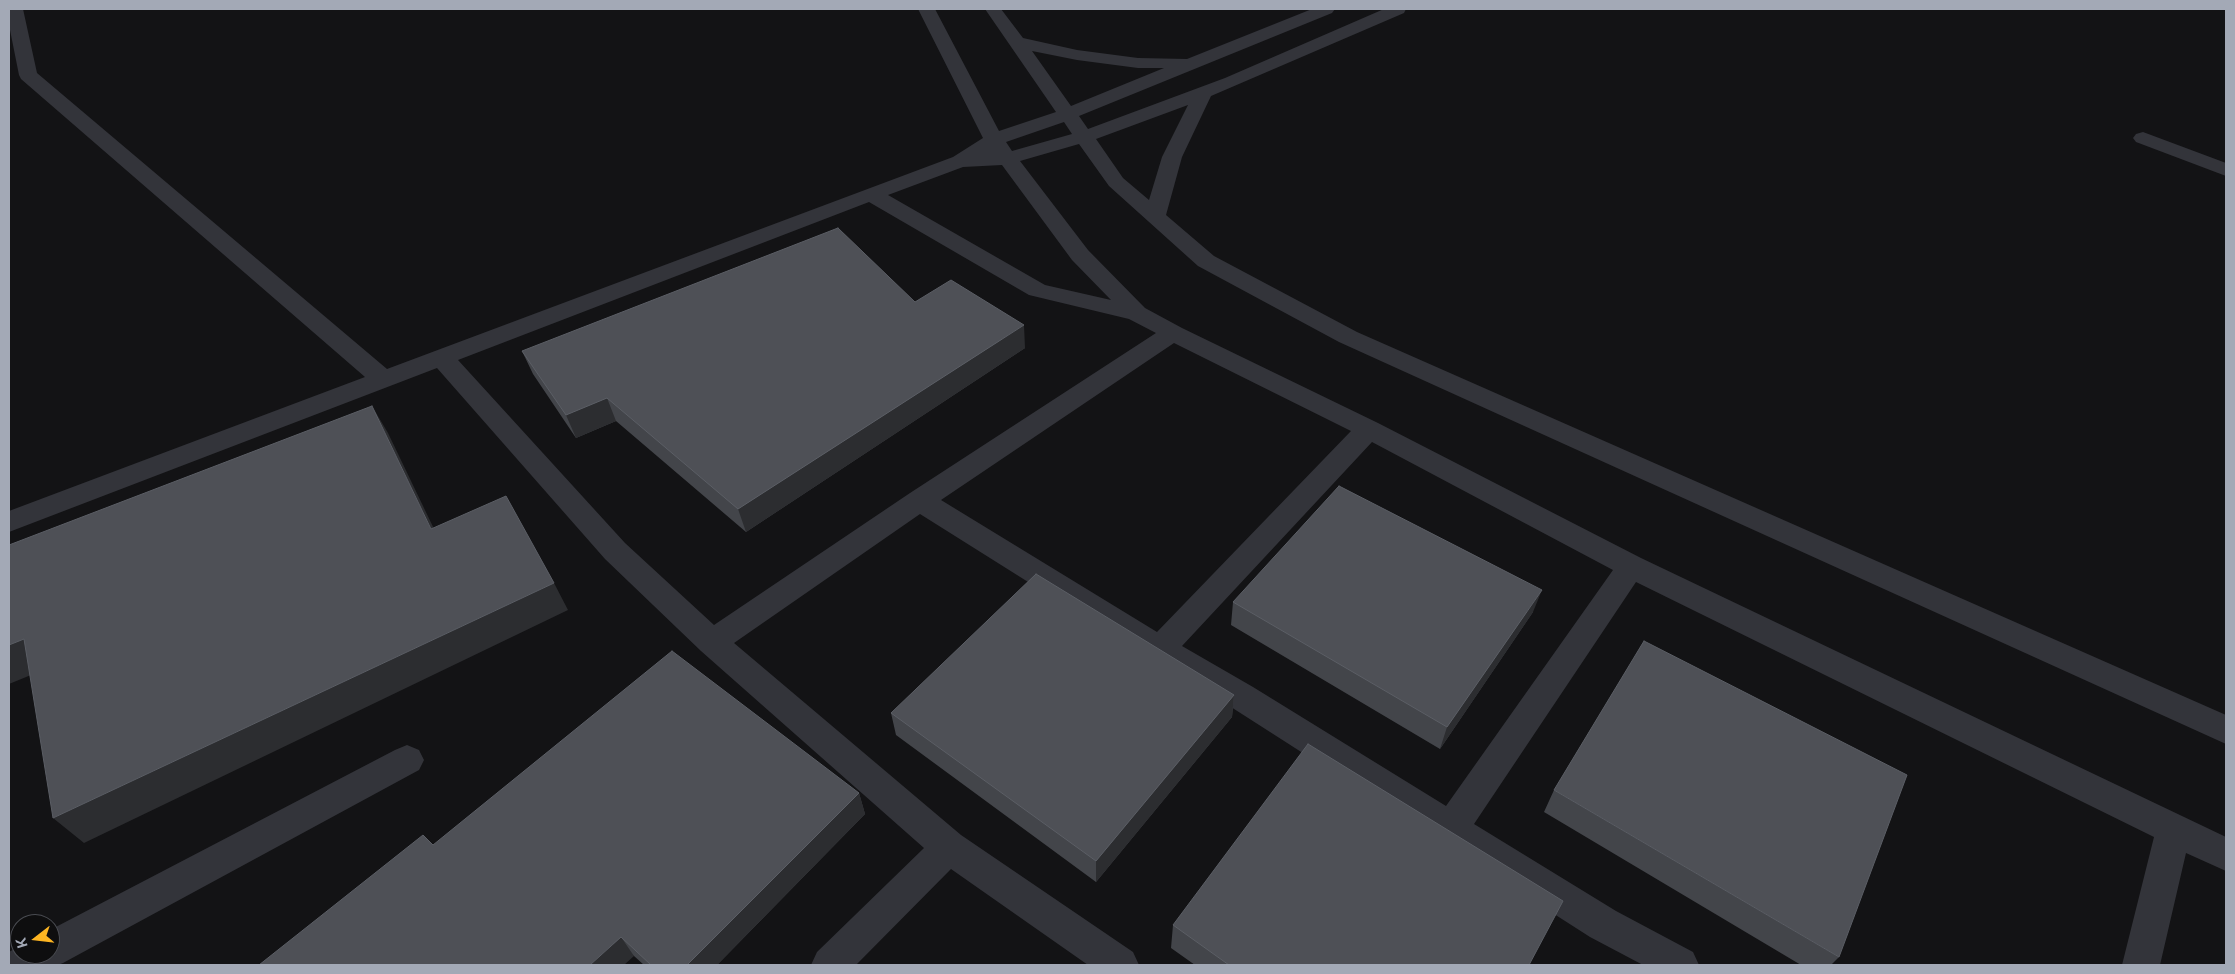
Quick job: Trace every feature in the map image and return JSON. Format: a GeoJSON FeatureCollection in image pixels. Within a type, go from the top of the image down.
{"type":"FeatureCollection","features":[{"type":"Feature","properties":{"kind":"street"},"geometry":{"type":"LineString","coordinates":[[14,9],[18,79],[384,380]]}},
{"type":"Feature","properties":{"kind":"street"},"geometry":{"type":"LineString","coordinates":[[926,9],[994,140],[1080,255],[1137,313]]}},
{"type":"Feature","properties":{"kind":"street"},"geometry":{"type":"LineString","coordinates":[[992,9],[1116,182],[1206,261],[1348,337],[2226,730]]}},
{"type":"Feature","properties":{"kind":"street"},"geometry":{"type":"LineString","coordinates":[[9,522],[960,161],[994,140],[1068,114],[1326,9]]}},
{"type":"Feature","properties":{"kind":"street"},"geometry":{"type":"LineString","coordinates":[[960,161],[1008,158],[1084,138],[1203,92],[1398,9]]}},
{"type":"Feature","properties":{"kind":"street"},"geometry":{"type":"LineString","coordinates":[[1016,42],[1078,55],[1138,63],[1191,64]]}},
{"type":"Feature","properties":{"kind":"street"},"geometry":{"type":"LineString","coordinates":[[1156,217],[1172,157],[1203,92]]}},
{"type":"Feature","properties":{"kind":"street"},"geometry":{"type":"LineString","coordinates":[[2142,138],[2226,170]]}},
{"type":"Feature","properties":{"kind":"street"},"geometry":{"type":"LineString","coordinates":[[871,194],[1037,290],[1137,313],[1173,333],[1369,430],[1631,566],[2226,855]]}},
{"type":"Feature","properties":{"kind":"street"},"geometry":{"type":"LineString","coordinates":[[712,642],[920,500],[1173,333]]}},
{"type":"Feature","properties":{"kind":"street"},"geometry":{"type":"LineString","coordinates":[[442,358],[616,551],[712,642],[949,847],[1120,965]]}},
{"type":"Feature","properties":{"kind":"street"},"geometry":{"type":"LineString","coordinates":[[1160,649],[1369,430]]}},
{"type":"Feature","properties":{"kind":"street"},"geometry":{"type":"LineString","coordinates":[[920,500],[1160,649],[1242,696],[1604,924],[1680,965]]}},
{"type":"Feature","properties":{"kind":"street"},"geometry":{"type":"LineString","coordinates":[[1451,828],[1631,566]]}},
{"type":"Feature","properties":{"kind":"street"},"geometry":{"type":"LineString","coordinates":[[60,945],[407,760]]}},
{"type":"Feature","properties":{"kind":"street"},"geometry":{"type":"LineString","coordinates":[[2141,965],[2174,829]]}},
{"type":"Feature","properties":{"kind":"street"},"geometry":{"type":"LineString","coordinates":[[830,965],[949,847]]}},
{"type":"Feature","properties":{"kind":"building"},"geometry":{"type":"Polygon","coordinates":[[[838,228],[915,302],[951,280],[1024,325],[738,509],[607,398],[566,415],[522,351],[838,228]]]}},
{"type":"Feature","properties":{"kind":"building"},"geometry":{"type":"Polygon","coordinates":[[[372,406],[431,529],[506,496],[554,583],[53,818],[24,639],[9,645],[9,545],[372,406]]]}},
{"type":"Feature","properties":{"kind":"building"},"geometry":{"type":"Polygon","coordinates":[[[1339,486],[1542,590],[1447,727],[1233,602],[1339,486]]]}},
{"type":"Feature","properties":{"kind":"building"},"geometry":{"type":"Polygon","coordinates":[[[1036,574],[1234,695],[1096,861],[891,713],[1036,574]]]}},
{"type":"Feature","properties":{"kind":"building"},"geometry":{"type":"Polygon","coordinates":[[[1644,641],[1907,775],[1839,957],[1554,790],[1644,641]]]}},
{"type":"Feature","properties":{"kind":"building"},"geometry":{"type":"Polygon","coordinates":[[[672,651],[859,793],[687,965],[651,965],[621,937],[590,965],[259,965],[423,835],[433,845],[672,651]]]}},
{"type":"Feature","properties":{"kind":"building"},"geometry":{"type":"Polygon","coordinates":[[[1308,744],[1563,901],[1529,965],[1229,965],[1173,925],[1308,744]]]}}]}
